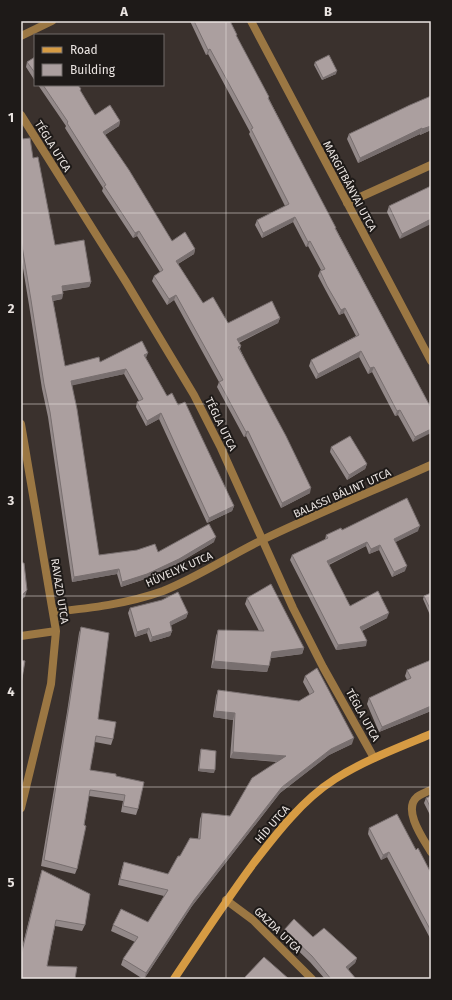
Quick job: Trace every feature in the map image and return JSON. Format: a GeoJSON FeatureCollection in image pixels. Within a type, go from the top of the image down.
{"type":"FeatureCollection","features":[{"type":"Feature","properties":{"kind":"street"},"geometry":{"type":"LineString","coordinates":[[21,36],[35,25],[52,21]]}},
{"type":"Feature","properties":{"kind":"street","name":"MARGITBÁNYAI UTCA"},"geometry":{"type":"LineString","coordinates":[[251,21],[431,361]]}},
{"type":"Feature","properties":{"kind":"street","name":"TÉGLA UTCA"},"geometry":{"type":"LineString","coordinates":[[21,115],[126,282],[194,395],[221,448],[293,608],[323,667],[374,758]]}},
{"type":"Feature","properties":{"kind":"street"},"geometry":{"type":"LineString","coordinates":[[347,203],[431,165]]}},
{"type":"Feature","properties":{"kind":"street","name":"RAVAZD UTCA"},"geometry":{"type":"LineString","coordinates":[[21,424],[56,631],[51,684],[21,808]]}},
{"type":"Feature","properties":{"kind":"street","name":"BALASSI BÁLINT UTCA"},"geometry":{"type":"LineString","coordinates":[[262,540],[431,465]]}},
{"type":"Feature","properties":{"kind":"street","name":"HÜVELYK UTCA"},"geometry":{"type":"LineString","coordinates":[[53,612],[123,603],[163,590],[214,567],[262,540]]}},
{"type":"Feature","properties":{"kind":"street"},"geometry":{"type":"LineString","coordinates":[[21,636],[56,631]]}},
{"type":"Feature","properties":{"kind":"street","name":"HÍD UTCA"},"geometry":{"type":"LineString","coordinates":[[174,979],[226,900],[266,847],[304,804],[334,780],[374,758],[431,734]]}},
{"type":"Feature","properties":{"kind":"street"},"geometry":{"type":"LineString","coordinates":[[431,790],[416,798],[412,806],[412,815],[431,852]]}},
{"type":"Feature","properties":{"kind":"street","name":"GAZDA UTCA"},"geometry":{"type":"LineString","coordinates":[[226,900],[253,920],[312,979]]}},
{"type":"Feature","properties":{"kind":"building"},"geometry":{"type":"Polygon","coordinates":[[[194,21],[230,21],[335,228],[431,408],[431,429],[415,437],[400,410],[397,411],[374,367],[370,368],[361,351],[318,374],[311,360],[359,335],[345,308],[341,310],[327,286],[320,271],[325,269],[310,241],[308,242],[295,217],[263,233],[257,220],[289,204],[251,129],[253,128],[210,49],[208,50],[194,21]]]}},
{"type":"Feature","properties":{"kind":"building"},"geometry":{"type":"Polygon","coordinates":[[[329,55],[337,71],[323,78],[315,62],[329,55]]]}},
{"type":"Feature","properties":{"kind":"building"},"geometry":{"type":"Polygon","coordinates":[[[34,58],[34,72],[27,62],[34,58]]]}},
{"type":"Feature","properties":{"kind":"building"},"geometry":{"type":"Polygon","coordinates":[[[44,86],[79,86],[95,115],[110,105],[120,121],[103,132],[129,170],[172,241],[185,232],[195,249],[176,261],[203,303],[213,297],[228,323],[272,301],[280,318],[237,339],[241,346],[238,347],[286,436],[311,488],[282,503],[248,431],[246,432],[219,382],[223,380],[176,295],[169,299],[154,276],[163,270],[139,231],[135,233],[104,186],[106,185],[67,123],[68,122],[44,86]]]}},
{"type":"Feature","properties":{"kind":"building"},"geometry":{"type":"Polygon","coordinates":[[[431,96],[431,126],[422,128],[360,158],[349,134],[431,96]]]}},
{"type":"Feature","properties":{"kind":"building"},"geometry":{"type":"Polygon","coordinates":[[[21,134],[22,139],[30,138],[33,158],[38,157],[55,245],[84,240],[91,282],[62,286],[63,294],[52,296],[65,366],[99,357],[100,362],[142,341],[148,353],[144,355],[167,396],[172,393],[178,405],[185,402],[234,506],[209,518],[161,413],[147,421],[137,402],[143,399],[126,369],[71,381],[77,409],[99,555],[137,550],[155,544],[158,552],[209,524],[216,537],[179,559],[147,574],[122,582],[119,569],[74,577],[50,412],[44,384],[21,240],[21,134]]]}},
{"type":"Feature","properties":{"kind":"building"},"geometry":{"type":"Polygon","coordinates":[[[431,186],[431,219],[402,234],[389,206],[431,186]]]}},
{"type":"Feature","properties":{"kind":"building"},"geometry":{"type":"Polygon","coordinates":[[[350,436],[367,464],[349,475],[331,447],[350,436]]]}},
{"type":"Feature","properties":{"kind":"building"},"geometry":{"type":"Polygon","coordinates":[[[407,498],[420,526],[394,539],[407,566],[394,572],[380,545],[371,549],[367,542],[327,561],[350,606],[378,591],[389,613],[360,627],[367,641],[338,645],[292,555],[328,538],[326,535],[341,528],[342,530],[407,498]]]}},
{"type":"Feature","properties":{"kind":"building"},"geometry":{"type":"Polygon","coordinates":[[[21,563],[24,563],[27,590],[21,596],[21,563]]]}},
{"type":"Feature","properties":{"kind":"building"},"geometry":{"type":"Polygon","coordinates":[[[271,584],[304,648],[272,652],[269,666],[214,661],[218,630],[264,631],[247,598],[271,584]]]}},
{"type":"Feature","properties":{"kind":"building"},"geometry":{"type":"Polygon","coordinates":[[[178,592],[188,613],[170,622],[172,631],[152,637],[149,628],[137,632],[130,608],[162,600],[178,592]]]}},
{"type":"Feature","properties":{"kind":"building"},"geometry":{"type":"Polygon","coordinates":[[[431,593],[431,611],[424,596],[431,593]]]}},
{"type":"Feature","properties":{"kind":"building"},"geometry":{"type":"Polygon","coordinates":[[[81,627],[109,633],[98,719],[116,722],[113,739],[96,736],[90,770],[116,774],[116,776],[144,782],[138,809],[123,806],[125,795],[90,790],[84,825],[86,826],[77,869],[44,860],[81,627]]]}},
{"type":"Feature","properties":{"kind":"building"},"geometry":{"type":"Polygon","coordinates":[[[21,660],[25,661],[21,684],[21,660]]]}},
{"type":"Feature","properties":{"kind":"building"},"geometry":{"type":"Polygon","coordinates":[[[431,660],[431,706],[382,727],[369,698],[411,678],[407,670],[431,660]]]}},
{"type":"Feature","properties":{"kind":"building"},"geometry":{"type":"Polygon","coordinates":[[[317,668],[354,738],[331,749],[282,787],[194,900],[146,973],[123,959],[138,937],[113,925],[121,909],[148,922],[168,890],[120,879],[124,862],[168,874],[190,838],[200,839],[202,813],[230,816],[252,778],[286,756],[233,752],[235,713],[215,711],[218,690],[299,701],[314,692],[305,676],[317,668]]]}},
{"type":"Feature","properties":{"kind":"building"},"geometry":{"type":"Polygon","coordinates":[[[201,749],[216,751],[215,770],[199,769],[201,749]]]}},
{"type":"Feature","properties":{"kind":"building"},"geometry":{"type":"Polygon","coordinates":[[[431,796],[431,809],[426,798],[431,796]]]}},
{"type":"Feature","properties":{"kind":"building"},"geometry":{"type":"Polygon","coordinates":[[[397,814],[416,850],[418,848],[431,873],[431,931],[389,852],[383,855],[369,828],[397,814]]]}},
{"type":"Feature","properties":{"kind":"building"},"geometry":{"type":"Polygon","coordinates":[[[42,870],[90,894],[85,925],[56,920],[47,966],[77,967],[75,979],[21,979],[21,955],[42,870]]]}},
{"type":"Feature","properties":{"kind":"building"},"geometry":{"type":"Polygon","coordinates":[[[294,919],[313,937],[324,928],[357,958],[346,967],[356,979],[331,979],[312,956],[284,930],[294,919]]]}},
{"type":"Feature","properties":{"kind":"building"},"geometry":{"type":"Polygon","coordinates":[[[264,957],[289,979],[247,979],[245,977],[264,957]]]}}]}
